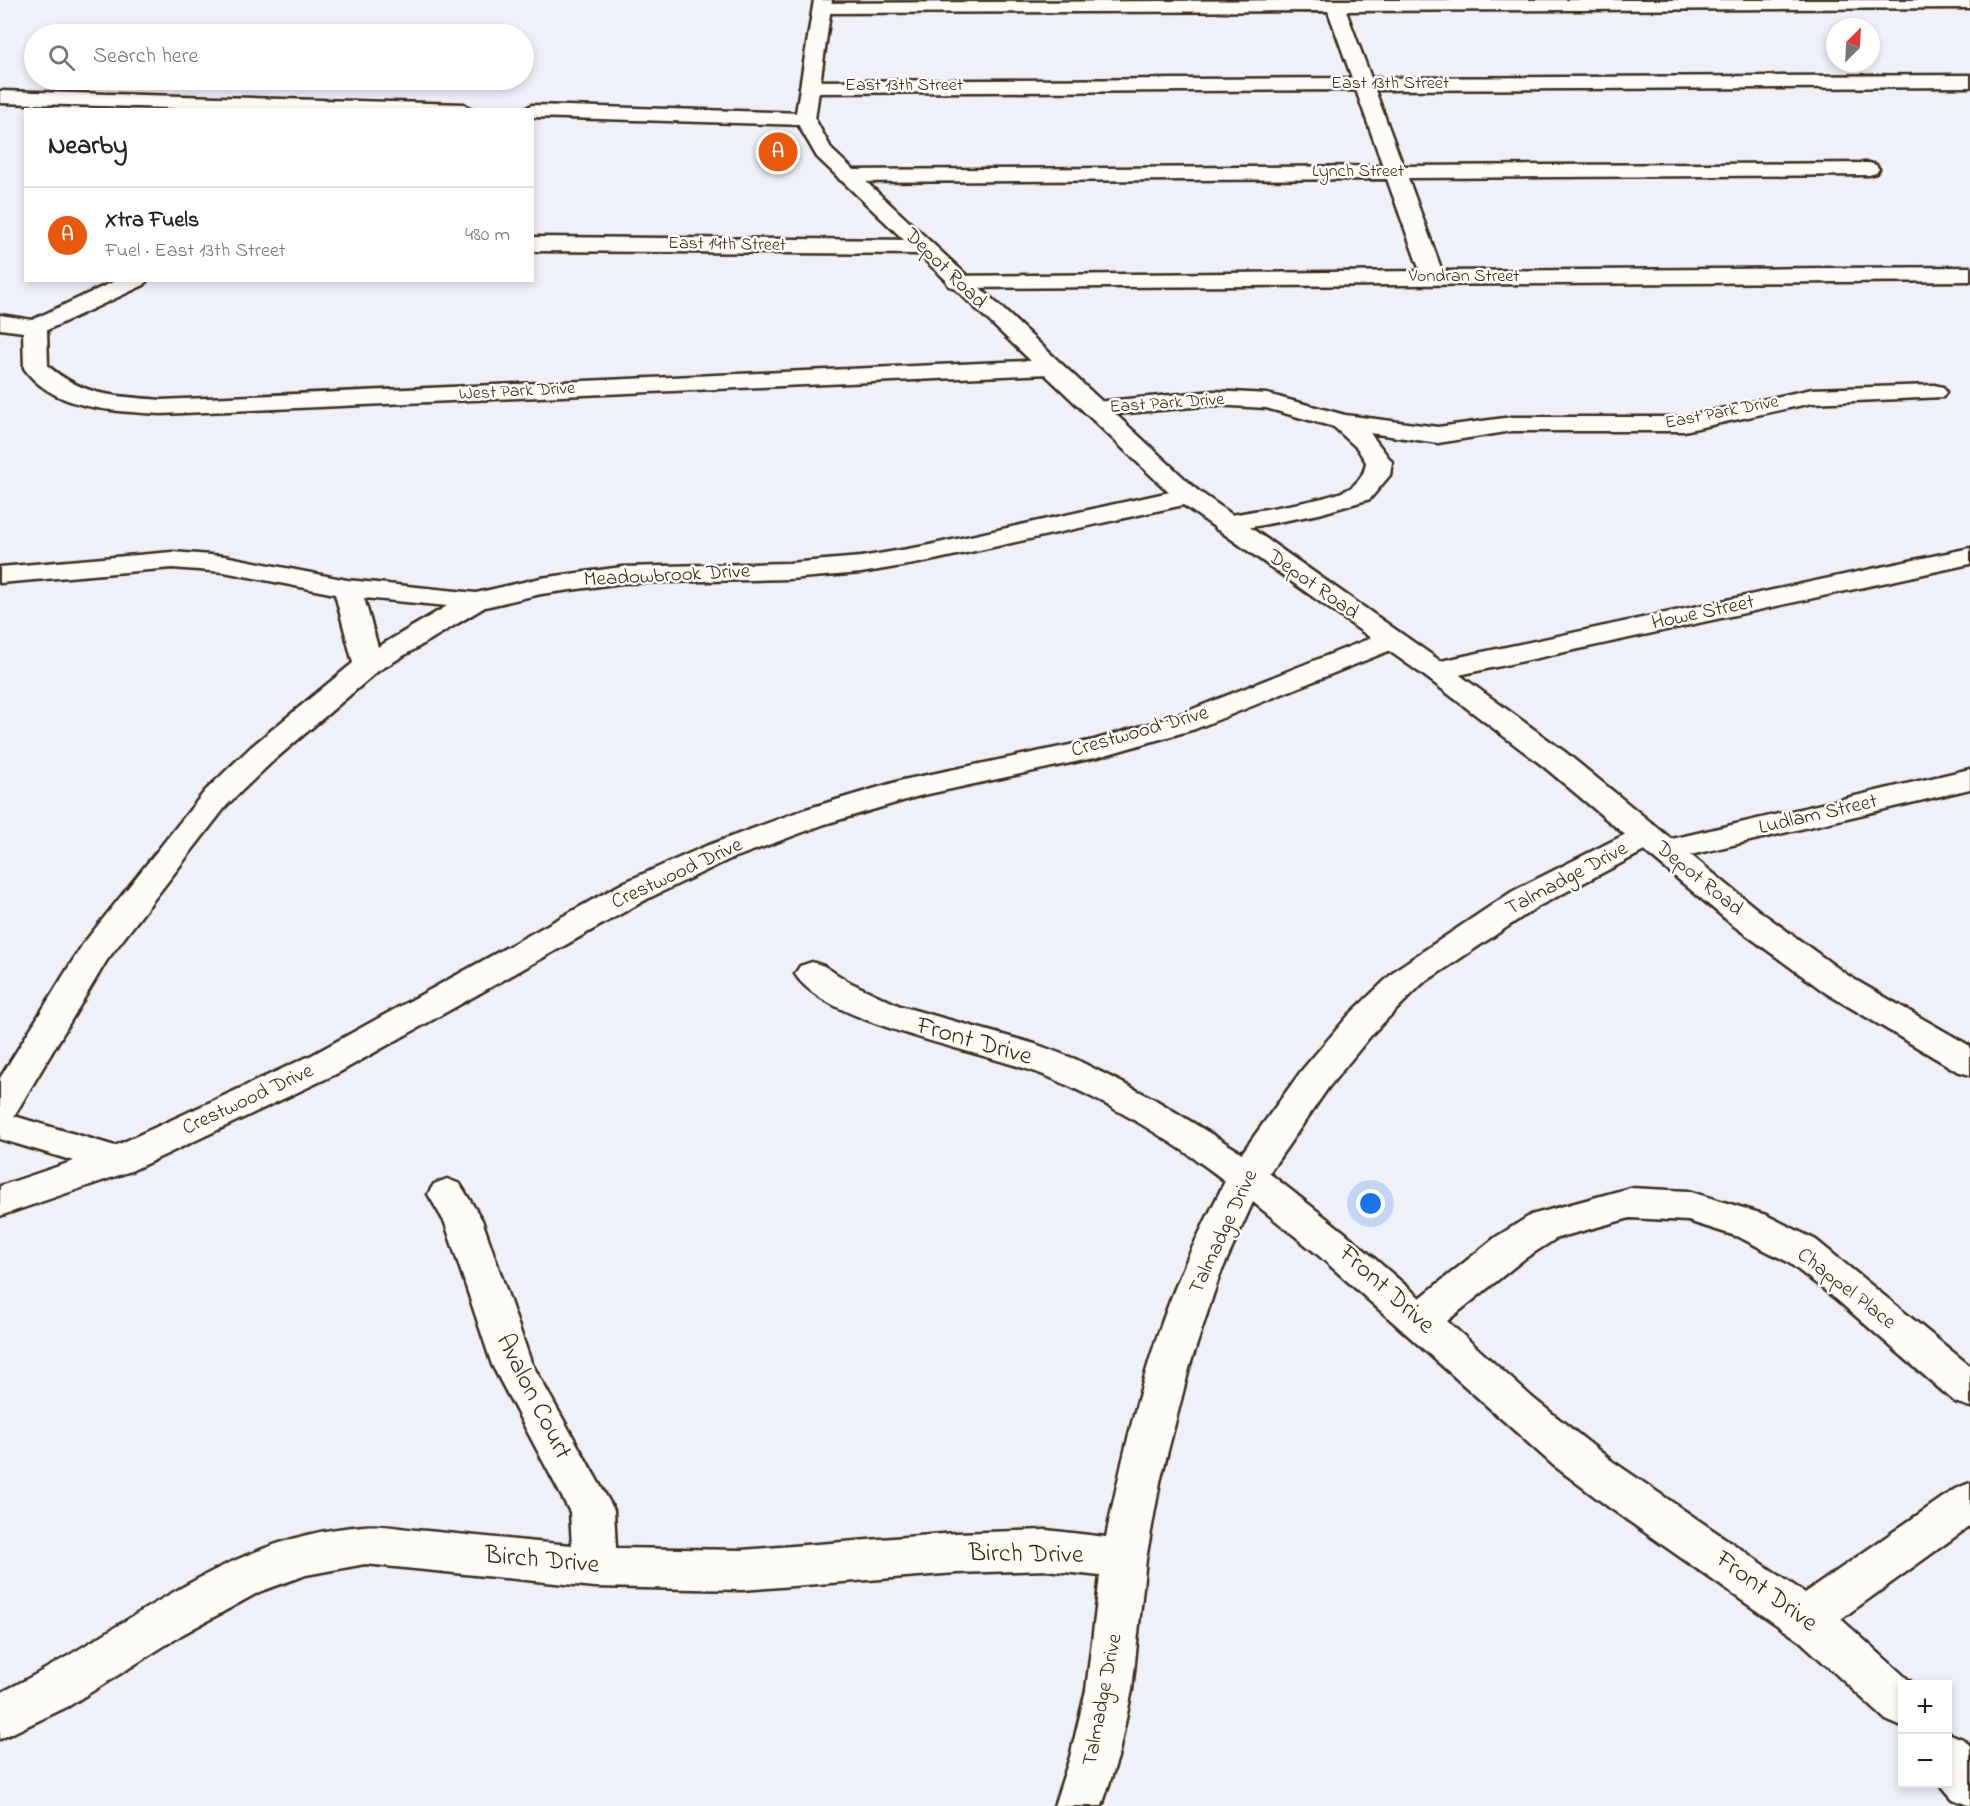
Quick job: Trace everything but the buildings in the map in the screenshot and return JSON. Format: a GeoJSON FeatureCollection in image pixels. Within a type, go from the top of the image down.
{"type":"FeatureCollection","features":[{"type":"Feature","properties":{"kind":"street"},"geometry":{"type":"LineString","coordinates":[[1334,3],[1434,277]]}},
{"type":"Feature","properties":{"kind":"street"},"geometry":{"type":"LineString","coordinates":[[534,111],[805,119],[822,4],[1970,3]]}},
{"type":"Feature","properties":{"kind":"street","name":"East 13th Street"},"geometry":{"type":"LineString","coordinates":[[810,87],[1970,81]]}},
{"type":"Feature","properties":{"kind":"street"},"geometry":{"type":"LineString","coordinates":[[0,97],[393,108]]}},
{"type":"Feature","properties":{"kind":"street","name":"Depot Road"},"geometry":{"type":"LineString","coordinates":[[805,119],[824,153],[847,176],[1188,496],[1436,671],[1554,759],[1746,918],[1838,985],[1970,1062]]}},
{"type":"Feature","properties":{"kind":"street","name":"Lynch Street"},"geometry":{"type":"LineString","coordinates":[[847,176],[1869,169]]}},
{"type":"Feature","properties":{"kind":"street","name":"East 14th Street"},"geometry":{"type":"LineString","coordinates":[[534,243],[922,247]]}},
{"type":"Feature","properties":{"kind":"street","name":"Vondran Street"},"geometry":{"type":"LineString","coordinates":[[957,281],[1970,274]]}},
{"type":"Feature","properties":{"kind":"street"},"geometry":{"type":"LineString","coordinates":[[0,322],[35,327],[132,282]]}},
{"type":"Feature","properties":{"kind":"street","name":"West Park Drive"},"geometry":{"type":"LineString","coordinates":[[35,327],[36,368],[58,388],[105,403],[161,408],[1049,367]]}},
{"type":"Feature","properties":{"kind":"street","name":"East Park Drive"},"geometry":{"type":"LineString","coordinates":[[1095,409],[1214,398],[1267,401],[1343,423],[1438,435],[1512,424],[1684,424],[1812,396],[1934,392]]}},
{"type":"Feature","properties":{"kind":"street","name":"East Park Drive"},"geometry":{"type":"LineString","coordinates":[[1343,423],[1366,443],[1379,462],[1377,475]]}},
{"type":"Feature","properties":{"kind":"street","name":"East Park Drive"},"geometry":{"type":"LineString","coordinates":[[1226,524],[1319,506],[1361,493],[1377,475],[1438,435]]}},
{"type":"Feature","properties":{"kind":"street","name":"Meadowbrook Drive"},"geometry":{"type":"LineString","coordinates":[[3,579],[123,563],[172,560],[224,564],[347,588],[476,601],[541,586],[622,575],[789,572],[861,565],[936,552],[1188,496]]}},
{"type":"Feature","properties":{"kind":"street","name":"Howe Street"},"geometry":{"type":"LineString","coordinates":[[1436,671],[1970,556]]}},
{"type":"Feature","properties":{"kind":"street"},"geometry":{"type":"LineString","coordinates":[[347,588],[368,665]]}},
{"type":"Feature","properties":{"kind":"street"},"geometry":{"type":"LineString","coordinates":[[0,1108],[94,952],[216,798],[261,754],[368,665],[476,601]]}},
{"type":"Feature","properties":{"kind":"street","name":"Crestwood Drive"},"geometry":{"type":"LineString","coordinates":[[0,1201],[118,1161],[326,1064],[627,895],[717,853],[814,817],[914,787],[1098,748],[1184,723],[1391,640]]}},
{"type":"Feature","properties":{"kind":"street","name":"Ludlam Street"},"geometry":{"type":"LineString","coordinates":[[1656,843],[1970,780]]}},
{"type":"Feature","properties":{"kind":"street","name":"Talmadge Drive"},"geometry":{"type":"LineString","coordinates":[[1078,1806],[1095,1757],[1109,1690],[1125,1559],[1139,1482],[1174,1354],[1199,1277],[1247,1176],[1315,1079],[1361,1024],[1410,976],[1525,899],[1656,843]]}},
{"type":"Feature","properties":{"kind":"street","name":"Front Drive"},"geometry":{"type":"LineString","coordinates":[[812,974],[835,992],[869,1009],[903,1022],[1026,1054],[1063,1070],[1176,1129],[1247,1176],[1308,1221],[1420,1320],[1522,1415],[1596,1474],[1806,1618],[1898,1701]]}},
{"type":"Feature","properties":{"kind":"street"},"geometry":{"type":"LineString","coordinates":[[0,1125],[118,1161]]}},
{"type":"Feature","properties":{"kind":"street","name":"Avalon Court"},"geometry":{"type":"LineString","coordinates":[[447,1194],[463,1220],[512,1365],[592,1510],[595,1568]]}},
{"type":"Feature","properties":{"kind":"street","name":"Chappel Place"},"geometry":{"type":"LineString","coordinates":[[1420,1320],[1510,1248],[1545,1226],[1630,1203],[1688,1206],[1752,1226],[1802,1251],[1970,1390]]}},
{"type":"Feature","properties":{"kind":"street"},"geometry":{"type":"LineString","coordinates":[[1806,1618],[1970,1502]]}},
{"type":"Feature","properties":{"kind":"street","name":"Birch Drive"},"geometry":{"type":"LineString","coordinates":[[0,1717],[53,1690],[167,1619],[244,1577],[306,1555],[365,1545],[595,1568],[742,1570],[818,1566],[956,1553],[1046,1550],[1125,1559]]}},
{"type":"Feature","properties":{"kind":"street"},"geometry":{"type":"LineString","coordinates":[[1952,1762],[1970,1784]]}},
{"type":"Feature","properties":{"kind":"place","name":"Xtra Fuels"},"geometry":{"type":"Point","coordinates":[778,152]}}]}
